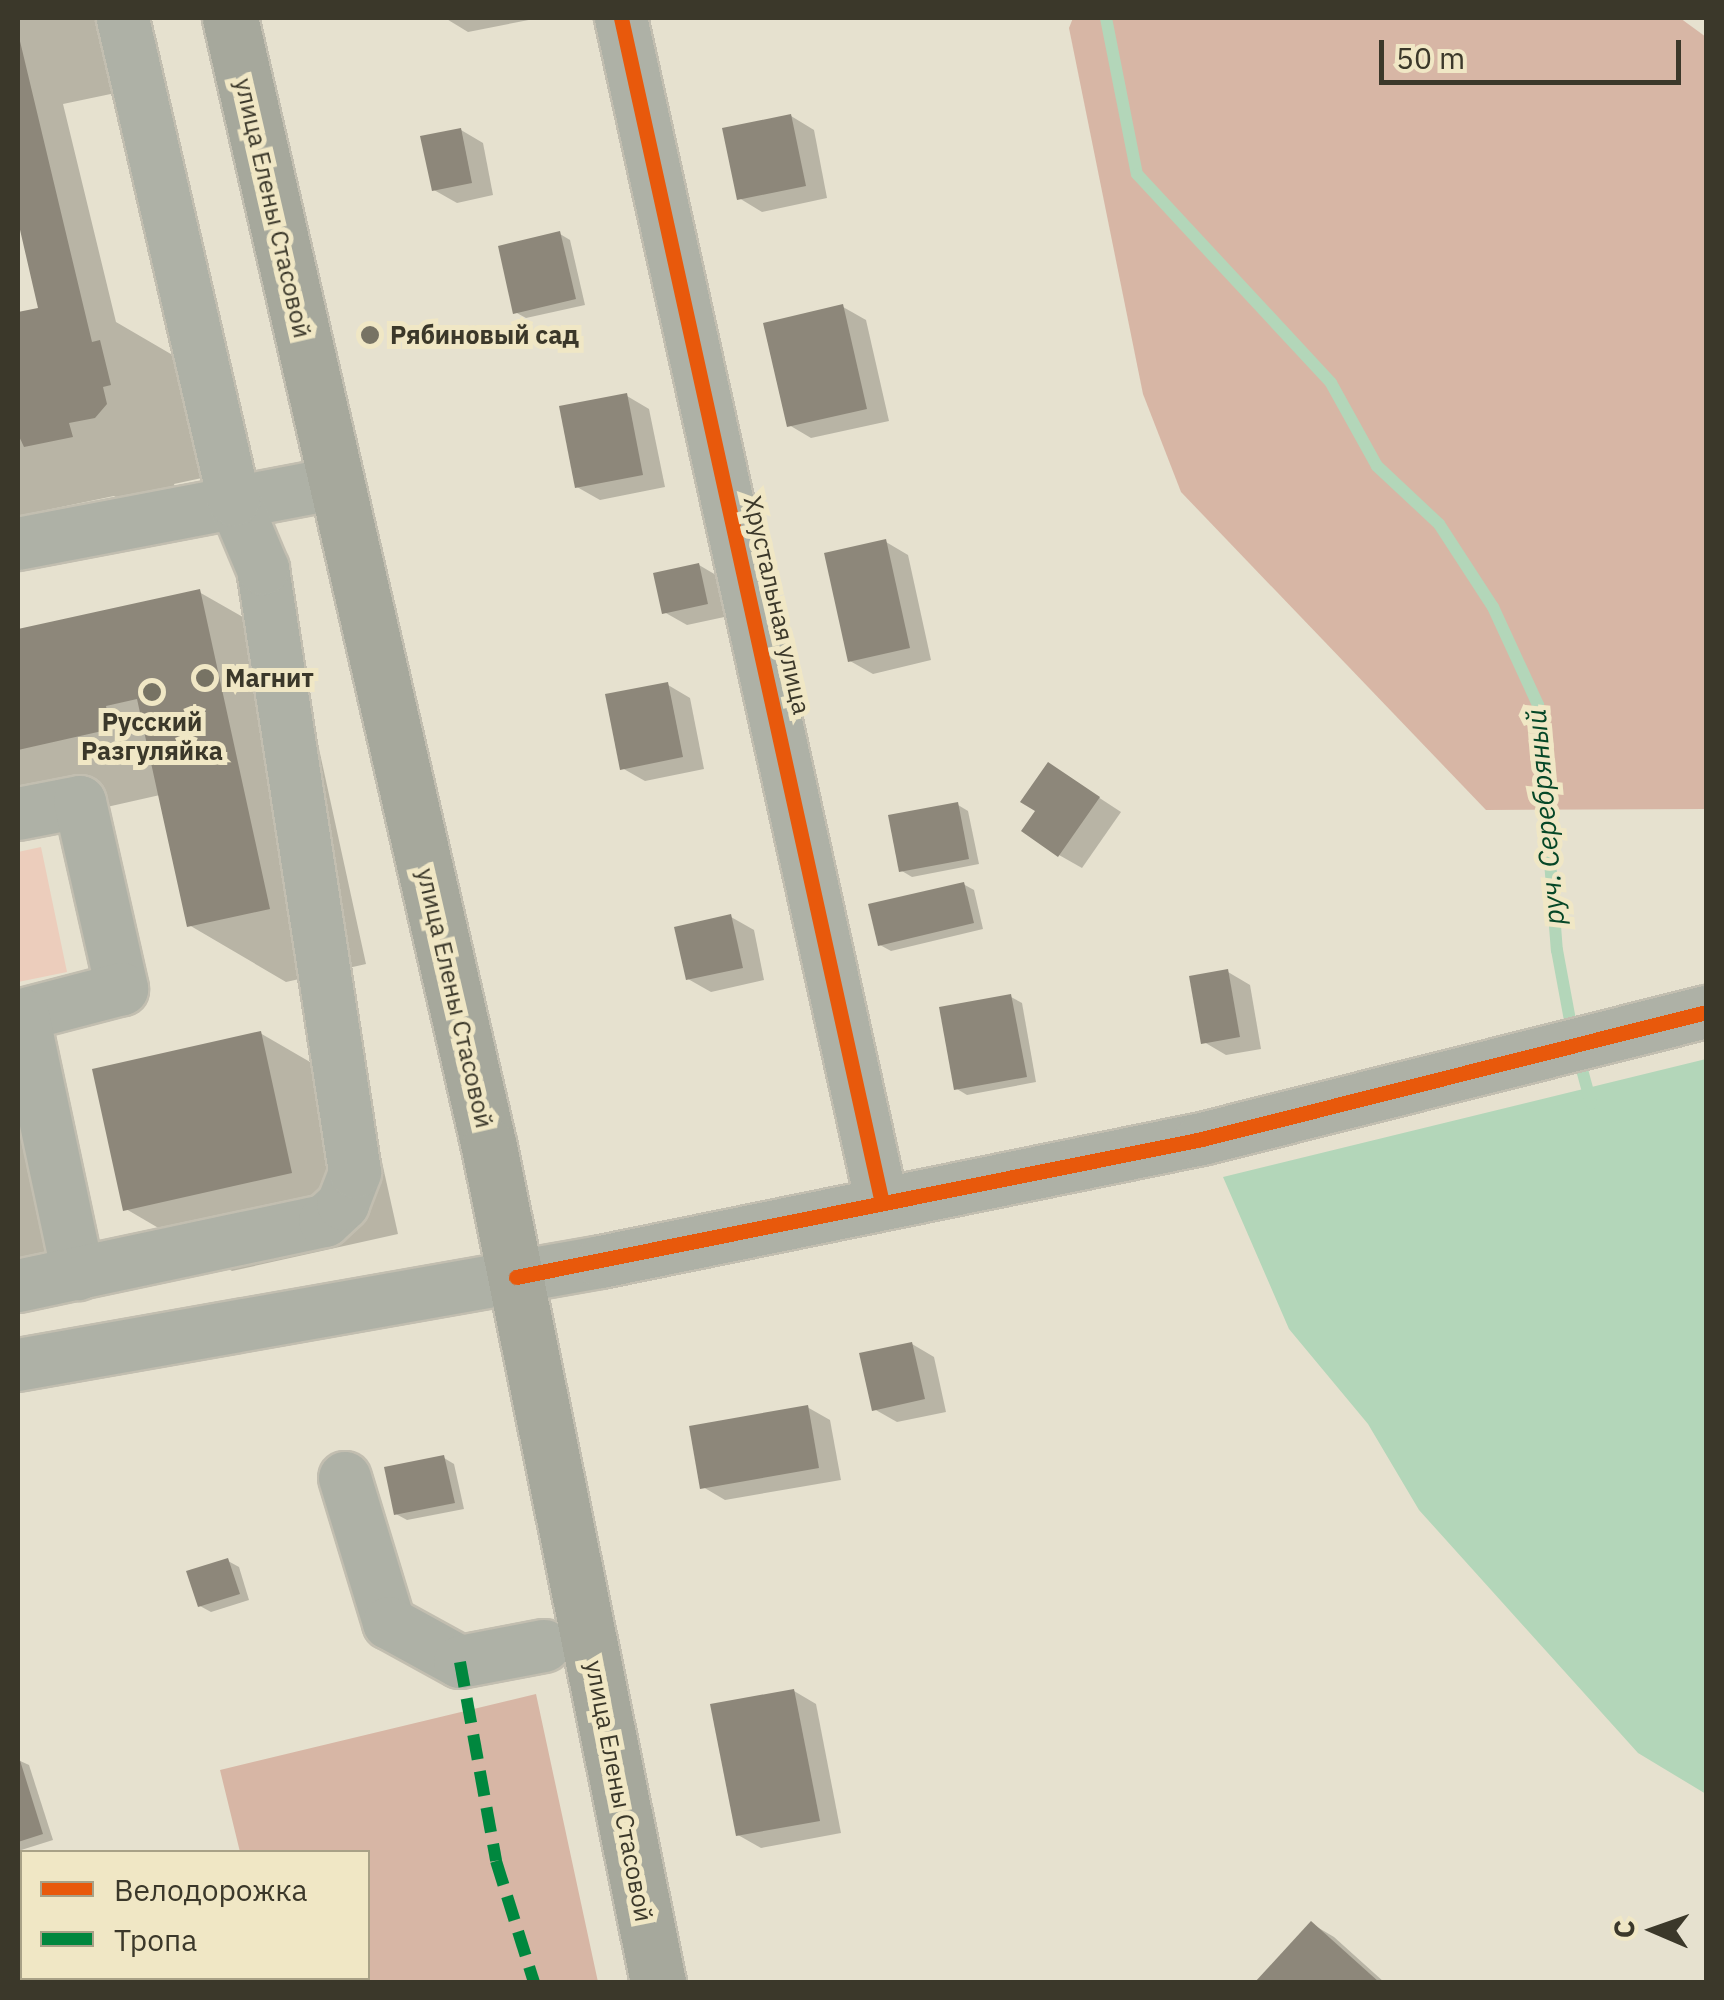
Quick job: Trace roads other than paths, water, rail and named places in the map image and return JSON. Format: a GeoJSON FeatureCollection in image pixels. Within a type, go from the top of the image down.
{"type":"FeatureCollection","features":[{"type":"Feature","properties":{"kind":"main road","name":"улица Елены Стасовой"},"geometry":{"type":"LineString","coordinates":[[230,18],[516,1278],[658,1982]]}},
{"type":"Feature","properties":{"kind":"street"},"geometry":{"type":"LineString","coordinates":[[18,1286],[326,1221],[344,1204],[355,1172],[263,569],[234,500],[123,18]]}},
{"type":"Feature","properties":{"kind":"street","name":"Хрустальная улица"},"geometry":{"type":"LineString","coordinates":[[620,18],[882,1203]]}},
{"type":"Feature","properties":{"kind":"street"},"geometry":{"type":"LineString","coordinates":[[18,544],[333,484]]}},
{"type":"Feature","properties":{"kind":"street"},"geometry":{"type":"LineString","coordinates":[[18,814],[80,802],[122,989],[20,1015],[78,1274]]}},
{"type":"Feature","properties":{"kind":"street"},"geometry":{"type":"LineString","coordinates":[[18,1365],[516,1278],[1202,1139],[1706,1012]]}},
{"type":"Feature","properties":{"kind":"street"},"geometry":{"type":"LineString","coordinates":[[345,1478],[389,1622],[460,1662],[544,1646]]}},
{"type":"Feature","properties":{"kind":"waterway","name":"руч. Серебряный"},"geometry":{"type":"LineString","coordinates":[[1106,18],[1137,174],[1331,383],[1377,466],[1439,524],[1493,607],[1538,705],[1557,950],[1573,1036]]}},
{"type":"Feature","properties":{"kind":"waterway","name":"руч. Серебряный"},"geometry":{"type":"LineString","coordinates":[[1578,1055],[1591,1103]]}},
{"type":"Feature","properties":{"kind":"place","name":"Рябиновый сад"},"geometry":{"type":"Point","coordinates":[370,335]}},
{"type":"Feature","properties":{"kind":"place","name":"Магнит"},"geometry":{"type":"Point","coordinates":[205,678]}},
{"type":"Feature","properties":{"kind":"place","name":"Русский Разгуляйка"},"geometry":{"type":"Point","coordinates":[152,692]}}]}
